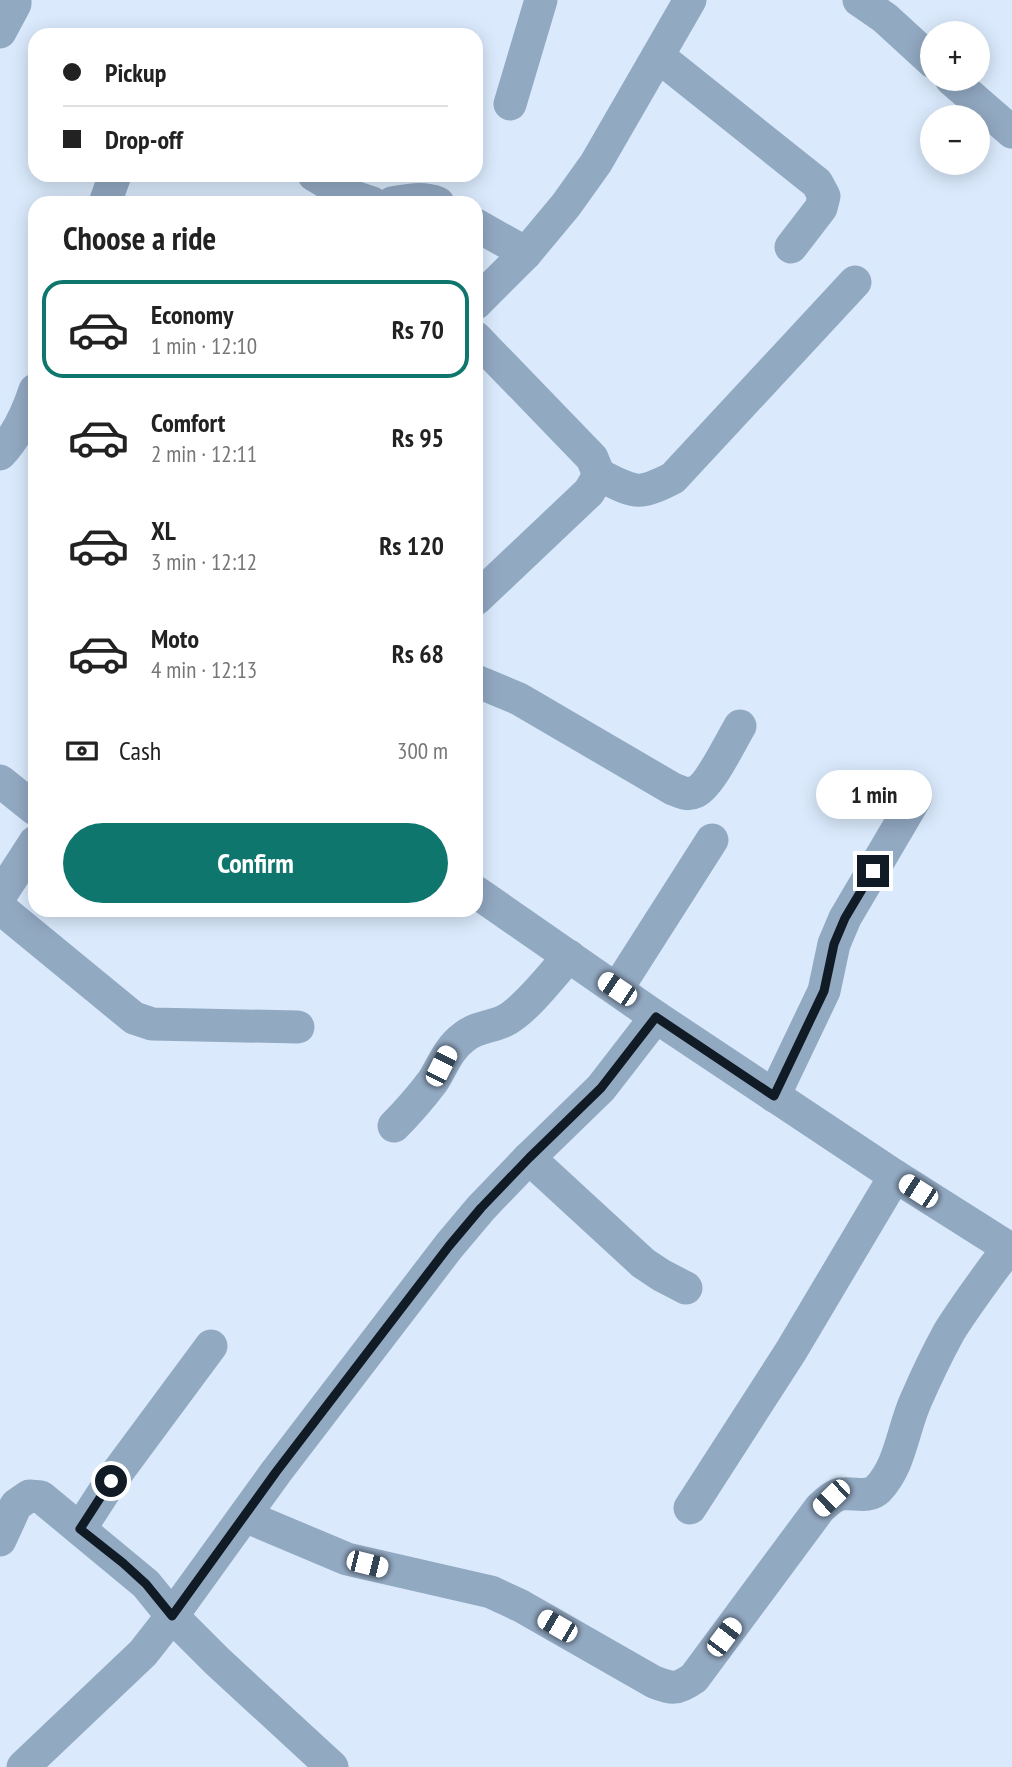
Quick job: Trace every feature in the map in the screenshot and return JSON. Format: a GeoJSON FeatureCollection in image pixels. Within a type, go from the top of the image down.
{"type":"FeatureCollection","features":[{"type":"Feature","properties":{"kind":"street"},"geometry":{"type":"LineString","coordinates":[[0,32],[15,0]]}},
{"type":"Feature","properties":{"kind":"street"},"geometry":{"type":"LineString","coordinates":[[510,104],[541,0]]}},
{"type":"Feature","properties":{"kind":"street"},"geometry":{"type":"LineString","coordinates":[[483,296],[526,253],[566,205],[596,163],[690,0]]}},
{"type":"Feature","properties":{"kind":"street"},"geometry":{"type":"LineString","coordinates":[[859,0],[885,18],[920,50]]}},
{"type":"Feature","properties":{"kind":"street"},"geometry":{"type":"LineString","coordinates":[[658,56],[817,183],[824,196],[821,208],[791,247]]}},
{"type":"Feature","properties":{"kind":"street"},"geometry":{"type":"LineString","coordinates":[[965,91],[1012,132]]}},
{"type":"Feature","properties":{"kind":"street"},"geometry":{"type":"LineString","coordinates":[[326,182],[351,196]]}},
{"type":"Feature","properties":{"kind":"street"},"geometry":{"type":"LineString","coordinates":[[483,229],[526,253]]}},
{"type":"Feature","properties":{"kind":"street"},"geometry":{"type":"LineString","coordinates":[[483,345],[592,458],[599,475],[631,490],[649,490],[673,478],[855,282]]}},
{"type":"Feature","properties":{"kind":"street"},"geometry":{"type":"LineString","coordinates":[[0,454],[8,446],[28,412]]}},
{"type":"Feature","properties":{"kind":"street"},"geometry":{"type":"LineString","coordinates":[[483,592],[589,492],[599,475]]}},
{"type":"Feature","properties":{"kind":"street"},"geometry":{"type":"LineString","coordinates":[[483,684],[519,699],[686,794],[698,792],[708,781],[740,726]]}},
{"type":"Feature","properties":{"kind":"street"},"geometry":{"type":"LineString","coordinates":[[0,781],[28,803]]}},
{"type":"Feature","properties":{"kind":"street"},"geometry":{"type":"LineString","coordinates":[[774,1096],[824,991],[834,944],[845,918],[915,799]]}},
{"type":"Feature","properties":{"kind":"street"},"geometry":{"type":"LineString","coordinates":[[617,989],[712,840]]}},
{"type":"Feature","properties":{"kind":"street"},"geometry":{"type":"LineString","coordinates":[[0,897],[28,853]]}},
{"type":"Feature","properties":{"kind":"street"},"geometry":{"type":"LineString","coordinates":[[245,1516],[347,1559],[491,1592],[521,1606],[654,1682],[670,1688],[682,1686],[694,1678],[820,1508],[831,1498],[843,1493],[862,1495],[876,1491],[886,1478],[898,1454],[914,1403],[937,1354],[970,1301],[1010,1249],[774,1096],[483,897]]}},
{"type":"Feature","properties":{"kind":"street"},"geometry":{"type":"LineString","coordinates":[[0,908],[134,1018],[152,1024],[298,1027]]}},
{"type":"Feature","properties":{"kind":"street"},"geometry":{"type":"LineString","coordinates":[[394,1126],[434,1079],[448,1052],[465,1035],[504,1021],[526,1004],[569,956]]}},
{"type":"Feature","properties":{"kind":"street"},"geometry":{"type":"LineString","coordinates":[[23,1767],[143,1653],[276,1472],[449,1246],[529,1158],[601,1088],[656,1017]]}},
{"type":"Feature","properties":{"kind":"street"},"geometry":{"type":"LineString","coordinates":[[529,1158],[643,1263],[686,1288]]}},
{"type":"Feature","properties":{"kind":"street"},"geometry":{"type":"LineString","coordinates":[[690,1508],[791,1351],[895,1176]]}},
{"type":"Feature","properties":{"kind":"street"},"geometry":{"type":"LineString","coordinates":[[80,1529],[111,1481],[211,1346]]}},
{"type":"Feature","properties":{"kind":"street"},"geometry":{"type":"LineString","coordinates":[[0,1540],[16,1505],[29,1496],[41,1497],[146,1584],[172,1616],[217,1661],[332,1767]]}},
{"type":"Feature","properties":{"kind":"route"},"geometry":{"type":"LineString","coordinates":[[111,1481],[80,1529],[146,1584],[172,1616],[276,1472],[449,1246],[529,1158],[601,1088],[656,1017],[774,1096],[824,991],[834,944],[845,918],[873,871]]}}]}
